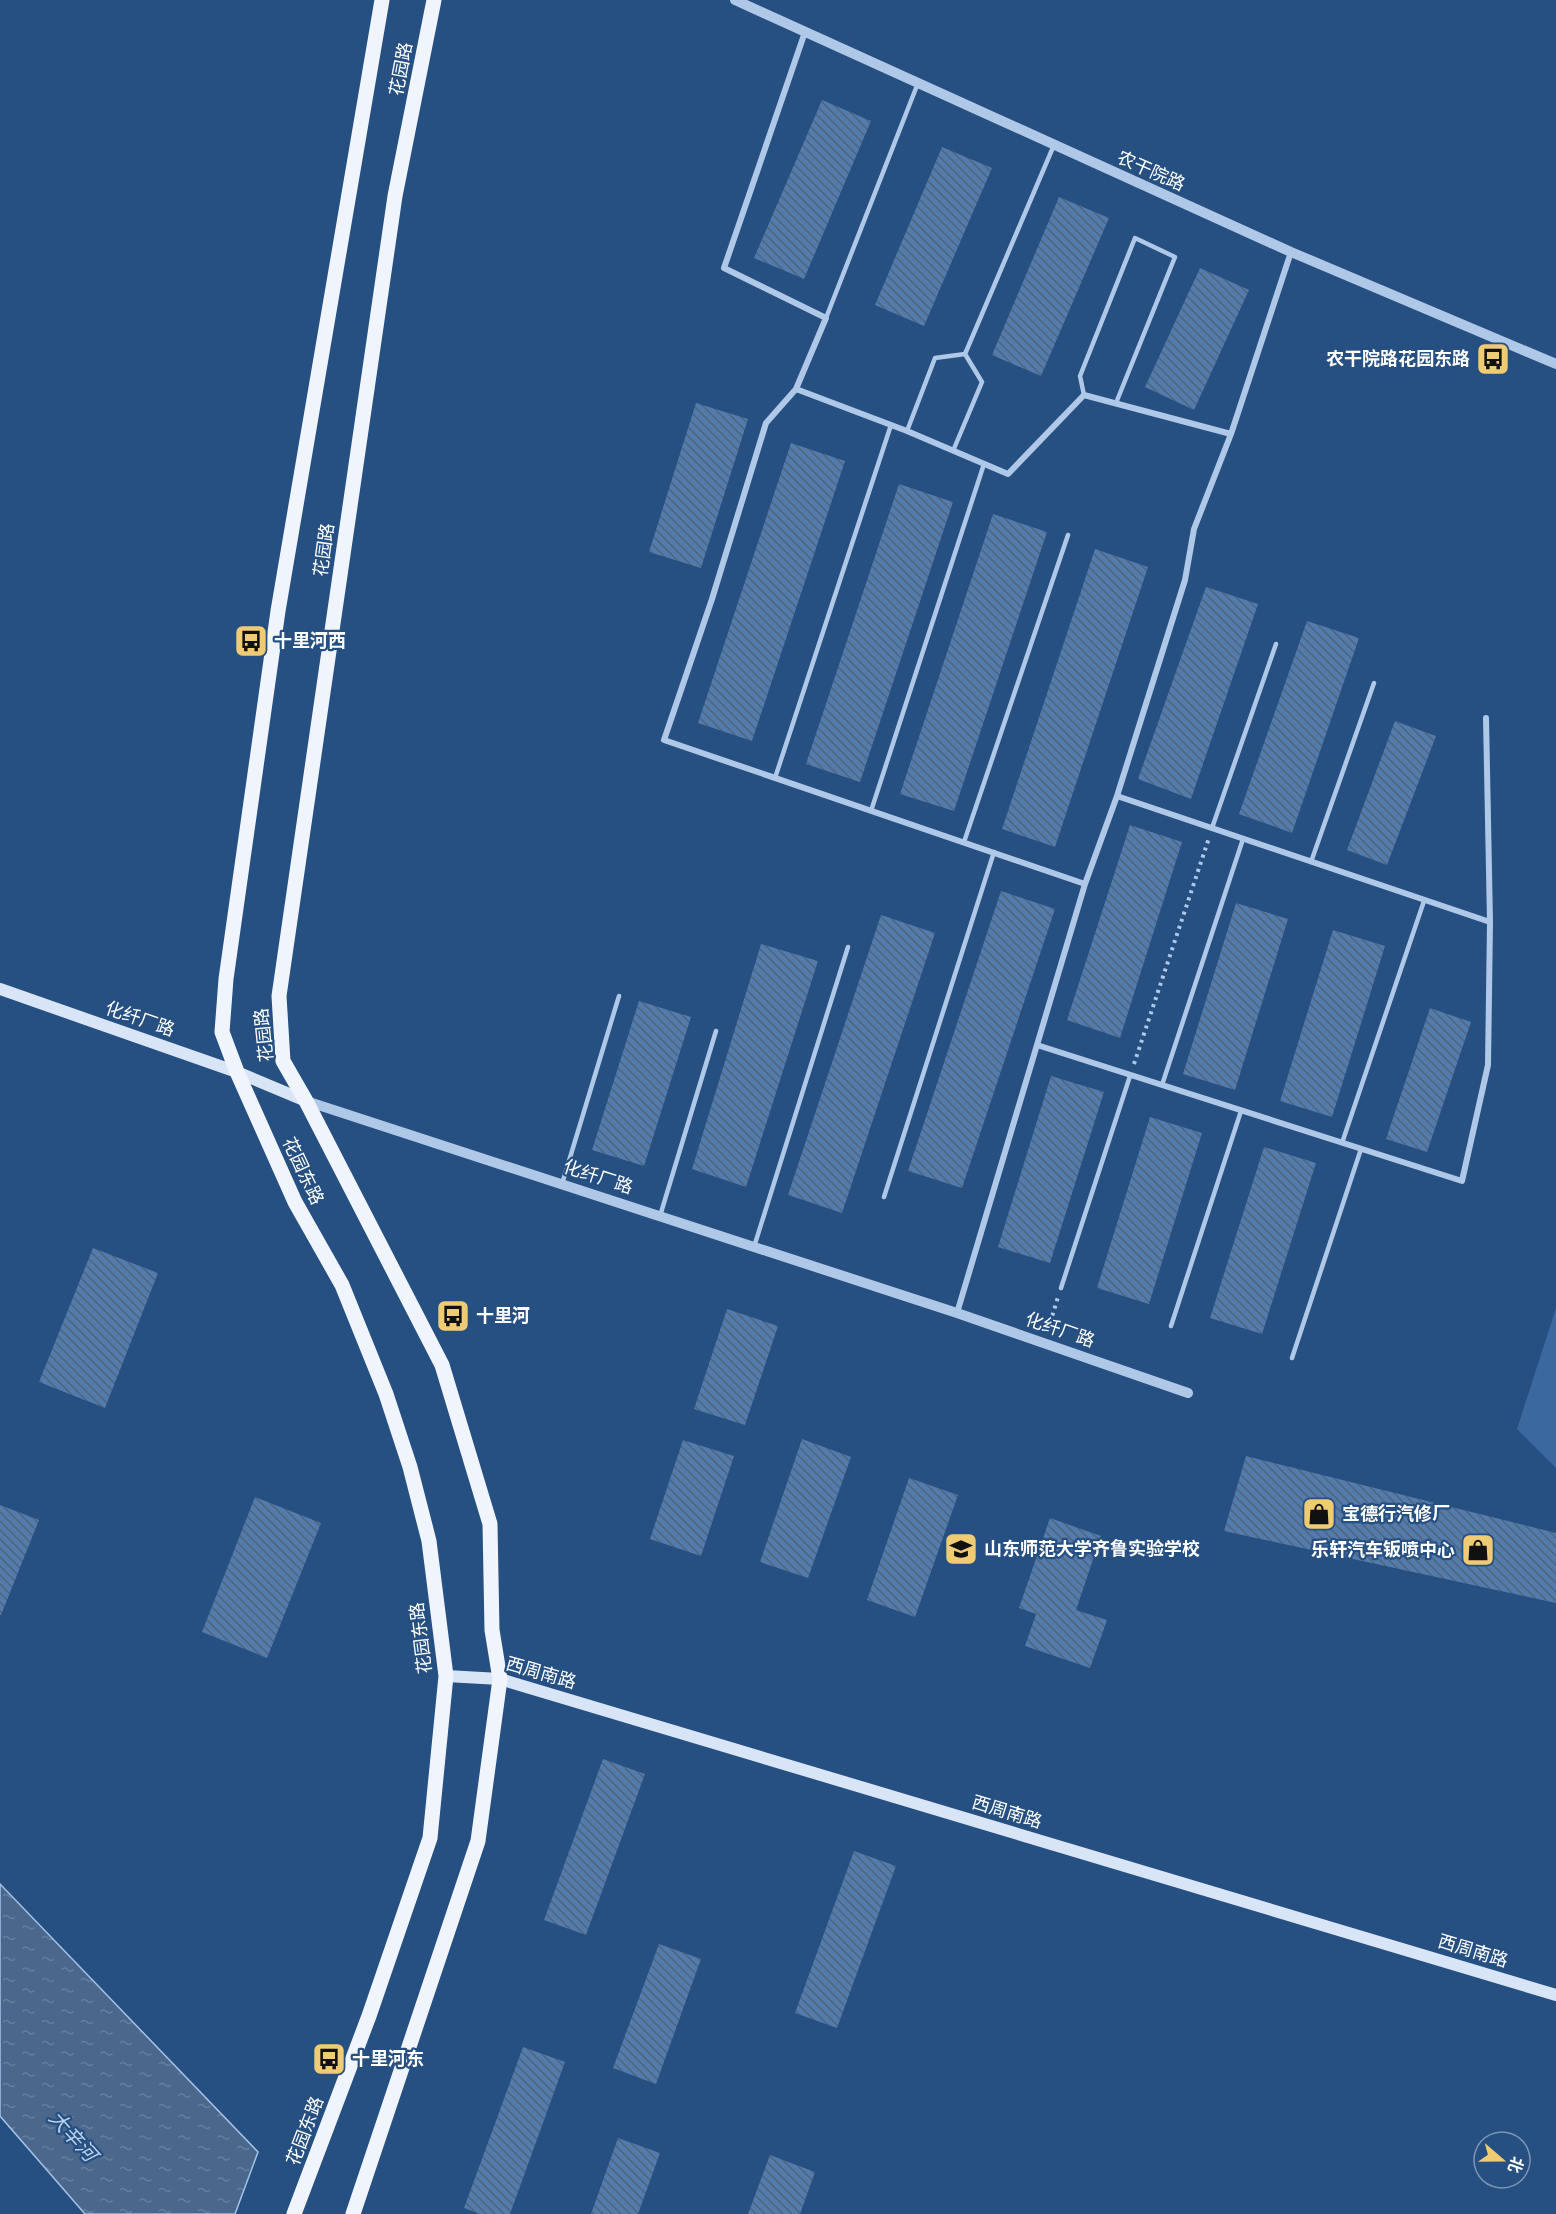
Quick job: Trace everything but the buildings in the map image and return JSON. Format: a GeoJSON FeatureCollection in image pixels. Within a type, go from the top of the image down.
{"type":"FeatureCollection","features":[{"type":"Feature","properties":{"kind":"main road","name":"花园路"},"geometry":{"type":"LineString","coordinates":[[237,1072],[222,1032],[226,979],[278,611],[382,0]]}},
{"type":"Feature","properties":{"kind":"main road","name":"花园路"},"geometry":{"type":"LineString","coordinates":[[306,1101],[283,1061],[279,996],[395,196],[434,0]]}},
{"type":"Feature","properties":{"kind":"main road","name":"化纤厂路"},"geometry":{"type":"LineString","coordinates":[[0,989],[237,1072],[306,1101]]}},
{"type":"Feature","properties":{"kind":"main road","name":"花园东路"},"geometry":{"type":"LineString","coordinates":[[237,1072],[295,1202],[342,1285],[386,1394],[410,1467],[429,1541],[446,1676],[430,1838],[369,2016],[294,2214]]}},
{"type":"Feature","properties":{"kind":"main road","name":"花园东路"},"geometry":{"type":"LineString","coordinates":[[306,1101],[442,1365],[490,1524],[492,1630],[500,1679],[478,1841],[353,2214]]}},
{"type":"Feature","properties":{"kind":"main road","name":"西周南路"},"geometry":{"type":"LineString","coordinates":[[446,1676],[500,1679],[1556,1995]]}},
{"type":"Feature","properties":{"kind":"street","name":"农干院路"},"geometry":{"type":"LineString","coordinates":[[735,0],[1291,252],[1556,364]]}},
{"type":"Feature","properties":{"kind":"street"},"geometry":{"type":"LineString","coordinates":[[805,32],[724,268],[826,318],[796,389],[766,423],[712,599],[664,740],[1085,884]]}},
{"type":"Feature","properties":{"kind":"street"},"geometry":{"type":"LineString","coordinates":[[957,1314],[1085,884],[1117,796],[1185,580],[1194,529],[1231,434],[1291,252]]}},
{"type":"Feature","properties":{"kind":"street"},"geometry":{"type":"LineString","coordinates":[[796,389],[906,431],[1008,474],[1084,395],[1231,434]]}},
{"type":"Feature","properties":{"kind":"street"},"geometry":{"type":"LineString","coordinates":[[1037,1045],[1462,1181],[1488,1065],[1490,922],[1486,718]]}},
{"type":"Feature","properties":{"kind":"street"},"geometry":{"type":"LineString","coordinates":[[1117,796],[1490,922]]}},
{"type":"Feature","properties":{"kind":"street","name":"化纤厂路"},"geometry":{"type":"LineString","coordinates":[[306,1101],[957,1314],[1188,1393]]}},
{"type":"Feature","properties":{"kind":"lane"},"geometry":{"type":"LineString","coordinates":[[826,318],[918,83]]}},
{"type":"Feature","properties":{"kind":"lane"},"geometry":{"type":"LineString","coordinates":[[965,354],[1054,145]]}},
{"type":"Feature","properties":{"kind":"lane"},"geometry":{"type":"LineString","coordinates":[[1084,395],[1080,376],[1135,238],[1175,257],[1116,404]]}},
{"type":"Feature","properties":{"kind":"lane"},"geometry":{"type":"LineString","coordinates":[[906,431],[935,358],[965,354]]}},
{"type":"Feature","properties":{"kind":"lane"},"geometry":{"type":"LineString","coordinates":[[953,451],[982,382],[965,354]]}},
{"type":"Feature","properties":{"kind":"lane"},"geometry":{"type":"LineString","coordinates":[[775,778],[891,425]]}},
{"type":"Feature","properties":{"kind":"lane"},"geometry":{"type":"LineString","coordinates":[[871,811],[984,464]]}},
{"type":"Feature","properties":{"kind":"lane"},"geometry":{"type":"LineString","coordinates":[[964,842],[1068,535]]}},
{"type":"Feature","properties":{"kind":"lane"},"geometry":{"type":"LineString","coordinates":[[1212,828],[1276,644]]}},
{"type":"Feature","properties":{"kind":"lane"},"geometry":{"type":"LineString","coordinates":[[1311,862],[1374,683]]}},
{"type":"Feature","properties":{"kind":"lane"},"geometry":{"type":"LineString","coordinates":[[1162,1086],[1244,839]]}},
{"type":"Feature","properties":{"kind":"lane"},"geometry":{"type":"LineString","coordinates":[[884,1197],[994,852]]}},
{"type":"Feature","properties":{"kind":"lane"},"geometry":{"type":"LineString","coordinates":[[1342,1143],[1424,901]]}},
{"type":"Feature","properties":{"kind":"lane"},"geometry":{"type":"LineString","coordinates":[[754,1247],[849,947]]}},
{"type":"Feature","properties":{"kind":"lane"},"geometry":{"type":"LineString","coordinates":[[562,1184],[619,996]]}},
{"type":"Feature","properties":{"kind":"lane"},"geometry":{"type":"LineString","coordinates":[[660,1216],[716,1031]]}},
{"type":"Feature","properties":{"kind":"lane"},"geometry":{"type":"LineString","coordinates":[[1061,1288],[1130,1076]]}},
{"type":"Feature","properties":{"kind":"lane"},"geometry":{"type":"LineString","coordinates":[[1171,1326],[1241,1111]]}},
{"type":"Feature","properties":{"kind":"lane"},"geometry":{"type":"LineString","coordinates":[[1292,1358],[1361,1149]]}},
{"type":"Feature","properties":{"kind":"path"},"geometry":{"type":"LineString","coordinates":[[1130,1076],[1212,828]]}},
{"type":"Feature","properties":{"kind":"path"},"geometry":{"type":"LineString","coordinates":[[1044,1343],[1061,1288]]}},
{"type":"Feature","properties":{"kind":"shaded area"},"geometry":{"type":"Polygon","coordinates":[[[1556,1308],[1556,1468],[1517,1429],[1556,1308]]]}},
{"type":"Feature","properties":{"kind":"water","name":"大辛河"},"geometry":{"type":"Polygon","coordinates":[[[0,1884],[258,2152],[235,2214],[85,2214],[0,2116],[0,1884]]]}},
{"type":"Feature","properties":{"kind":"place","name":"农干院路花园东路"},"geometry":{"type":"Point","coordinates":[1493,359]}},
{"type":"Feature","properties":{"kind":"place","name":"十里河西"},"geometry":{"type":"Point","coordinates":[251,641]}},
{"type":"Feature","properties":{"kind":"place","name":"十里河"},"geometry":{"type":"Point","coordinates":[453,1316]}},
{"type":"Feature","properties":{"kind":"place","name":"宝德行汽修厂"},"geometry":{"type":"Point","coordinates":[1319,1514]}},
{"type":"Feature","properties":{"kind":"place","name":"山东师范大学齐鲁实验学校"},"geometry":{"type":"Point","coordinates":[961,1549]}},
{"type":"Feature","properties":{"kind":"place","name":"乐轩汽车钣喷中心"},"geometry":{"type":"Point","coordinates":[1478,1550]}},
{"type":"Feature","properties":{"kind":"place","name":"十里河东"},"geometry":{"type":"Point","coordinates":[329,2059]}}]}
